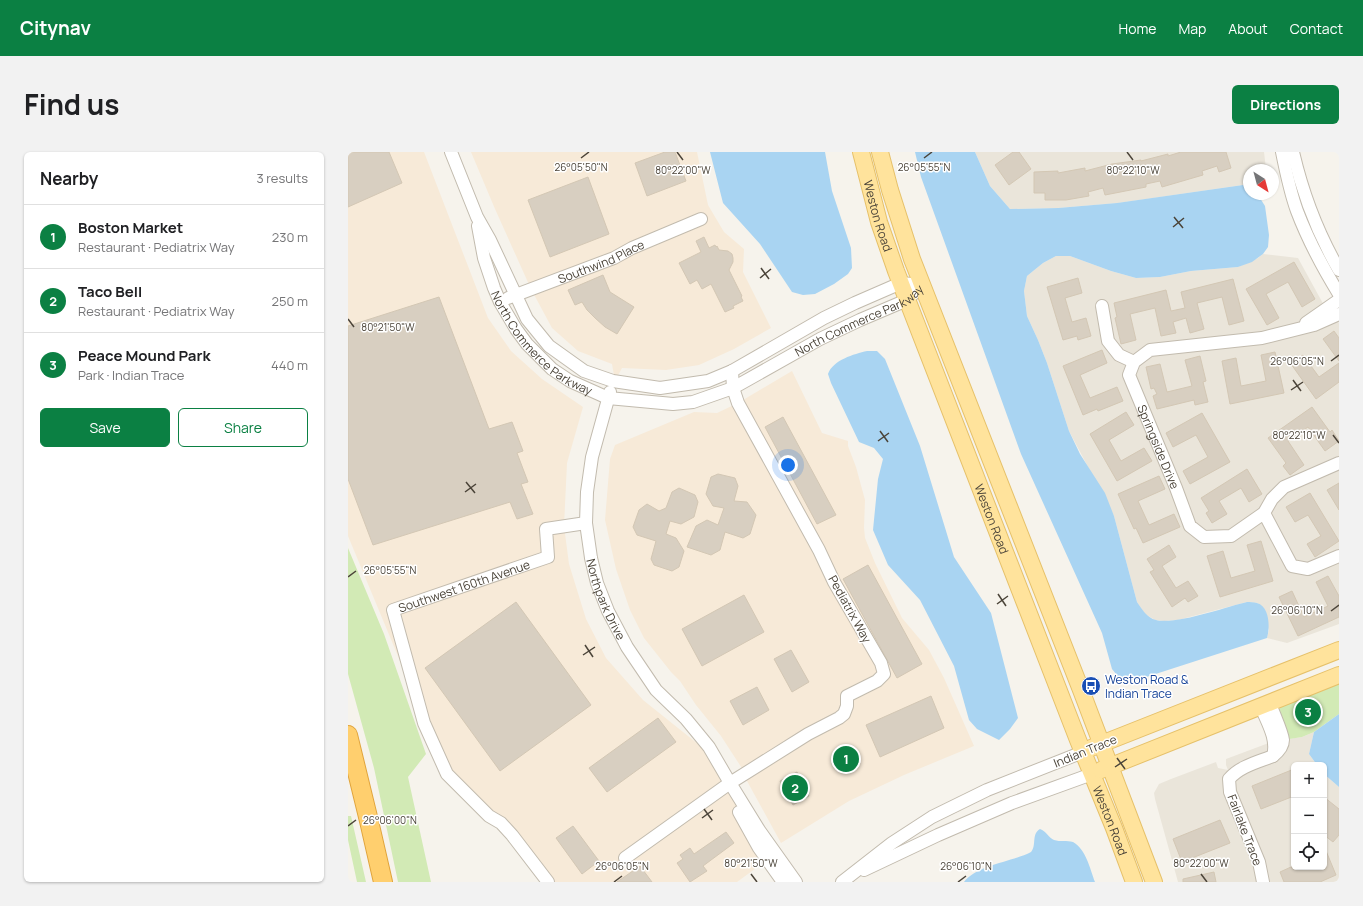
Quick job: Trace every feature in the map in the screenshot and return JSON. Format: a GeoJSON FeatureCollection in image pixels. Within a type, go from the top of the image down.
{"type":"FeatureCollection","features":[{"type":"Feature","properties":{"kind":"highway"},"geometry":{"type":"LineString","coordinates":[[348,735],[383,882]]}},
{"type":"Feature","properties":{"kind":"main road","name":"Weston Road"},"geometry":{"type":"LineString","coordinates":[[860,152],[879,222],[907,300],[1083,752],[1117,835],[1134,882]]}},
{"type":"Feature","properties":{"kind":"main road","name":"Weston Road"},"geometry":{"type":"LineString","coordinates":[[880,152],[898,218],[922,285],[1102,744],[1154,882]]}},
{"type":"Feature","properties":{"kind":"main road","name":"Indian Trace"},"geometry":{"type":"LineString","coordinates":[[1083,752],[1339,650]]}},
{"type":"Feature","properties":{"kind":"main road","name":"Indian Trace"},"geometry":{"type":"LineString","coordinates":[[1092,774],[1339,676]]}},
{"type":"Feature","properties":{"kind":"street","name":"North Commerce Parkway"},"geometry":{"type":"LineString","coordinates":[[451,152],[477,217],[490,240],[527,319],[549,346],[584,371],[613,381],[660,388],[708,381],[732,370],[824,318],[855,303],[901,283],[922,285]]}},
{"type":"Feature","properties":{"kind":"street"},"geometry":{"type":"LineString","coordinates":[[1282,152],[1287,177],[1297,211],[1312,246],[1339,294]]}},
{"type":"Feature","properties":{"kind":"street"},"geometry":{"type":"LineString","coordinates":[[1293,152],[1308,207],[1322,241],[1339,270]]}},
{"type":"Feature","properties":{"kind":"street","name":"North Commerce Parkway"},"geometry":{"type":"LineString","coordinates":[[477,217],[484,258],[500,302],[516,329],[527,344],[552,369],[570,381],[608,398],[673,404],[693,402],[733,388],[820,339],[907,300],[922,285]]}},
{"type":"Feature","properties":{"kind":"street","name":"Southwind Place"},"geometry":{"type":"LineString","coordinates":[[500,302],[614,258],[632,248],[701,219]]}},
{"type":"Feature","properties":{"kind":"street"},"geometry":{"type":"LineString","coordinates":[[1300,328],[1339,300]]}},
{"type":"Feature","properties":{"kind":"street"},"geometry":{"type":"LineString","coordinates":[[1102,306],[1108,341],[1118,355],[1134,362],[1150,350],[1262,338],[1314,325],[1329,320],[1339,314]]}},
{"type":"Feature","properties":{"kind":"street","name":"Springside Drive"},"geometry":{"type":"LineString","coordinates":[[1134,362],[1129,375],[1176,488],[1190,526],[1204,537],[1231,536],[1264,513],[1272,498],[1284,487],[1339,463]]}},
{"type":"Feature","properties":{"kind":"street","name":"Pediatrix Way"},"geometry":{"type":"LineString","coordinates":[[730,783],[808,734],[839,718],[844,714],[848,696],[877,681],[884,674],[881,663],[834,582],[819,550],[738,403],[733,388],[732,370]]}},
{"type":"Feature","properties":{"kind":"street","name":"Northpark Drive"},"geometry":{"type":"LineString","coordinates":[[613,381],[592,456],[587,492],[586,523],[591,558],[597,584],[608,611],[627,647],[656,690],[686,719],[710,747],[759,830],[796,882]]}},
{"type":"Feature","properties":{"kind":"street"},"geometry":{"type":"LineString","coordinates":[[1264,513],[1292,566],[1308,569],[1339,556]]}},
{"type":"Feature","properties":{"kind":"street","name":"Southwest 160th Avenue"},"geometry":{"type":"LineString","coordinates":[[548,882],[501,823],[489,816],[447,774],[424,723],[393,610],[548,557],[546,529],[586,523]]}},
{"type":"Feature","properties":{"kind":"street","name":"Fairlake Trace"},"geometry":{"type":"LineString","coordinates":[[1262,882],[1259,862],[1230,792],[1230,779],[1244,767],[1273,756],[1275,748],[1266,705]]}},
{"type":"Feature","properties":{"kind":"street","name":"Indian Trace"},"geometry":{"type":"LineString","coordinates":[[843,881],[892,843],[932,816],[987,790],[1083,752]]}},
{"type":"Feature","properties":{"kind":"street","name":"Indian Trace"},"geometry":{"type":"LineString","coordinates":[[843,881],[938,835],[1012,804],[1092,774]]}},
{"type":"Feature","properties":{"kind":"street"},"geometry":{"type":"LineString","coordinates":[[625,858],[730,783]]}},
{"type":"Feature","properties":{"kind":"street","name":"Northpark Drive"},"geometry":{"type":"LineString","coordinates":[[730,783],[731,795],[735,804],[759,848],[783,882]]}},
{"type":"Feature","properties":{"kind":"shaded area"},"geometry":{"type":"Polygon","coordinates":[[[348,152],[424,152],[488,318],[511,351],[542,379],[583,407],[567,463],[564,526],[569,564],[586,619],[606,658],[643,700],[703,748],[731,795],[750,832],[767,860],[737,882],[548,882],[512,835],[447,774],[348,536],[348,152]]]}},
{"type":"Feature","properties":{"kind":"shaded area"},"geometry":{"type":"Polygon","coordinates":[[[471,152],[697,152],[708,205],[724,232],[744,249],[743,272],[771,328],[734,349],[699,365],[666,370],[622,368],[615,381],[612,364],[578,351],[552,328],[531,289],[471,152]]]}},
{"type":"Feature","properties":{"kind":"shaded area"},"geometry":{"type":"Polygon","coordinates":[[[975,152],[1264,152],[1265,164],[1243,164],[1243,185],[1118,203],[1058,208],[1010,209],[990,186],[975,152]]]}},
{"type":"Feature","properties":{"kind":"shaded area"},"geometry":{"type":"Polygon","coordinates":[[[1263,254],[1298,258],[1326,309],[1339,300],[1339,314],[1334,317],[1339,323],[1339,624],[1287,643],[1267,638],[1269,630],[1258,603],[1247,602],[1178,620],[1155,620],[1145,614],[1137,602],[1114,516],[1069,431],[1047,363],[1027,316],[1024,291],[1027,276],[1043,263],[1056,256],[1070,256],[1111,271],[1136,278],[1160,277],[1191,271],[1238,267],[1258,258],[1263,254]]]}},
{"type":"Feature","properties":{"kind":"shaded area"},"geometry":{"type":"Polygon","coordinates":[[[792,371],[822,433],[848,441],[848,446],[856,467],[865,500],[865,538],[875,563],[902,618],[929,650],[944,678],[974,746],[904,775],[849,801],[781,843],[747,781],[745,773],[721,736],[696,705],[680,681],[644,638],[630,610],[616,569],[605,520],[610,459],[615,445],[694,412],[717,413],[738,403],[792,371]]]}},
{"type":"Feature","properties":{"kind":"shaded area"},"geometry":{"type":"Polygon","coordinates":[[[1314,732],[1309,754],[1315,762],[1291,762],[1291,870],[1327,870],[1327,777],[1339,787],[1339,882],[1178,882],[1155,799],[1154,793],[1159,784],[1216,762],[1218,768],[1228,770],[1226,759],[1274,741],[1302,737],[1314,732]]]}},
{"type":"Feature","properties":{"kind":"green space"},"geometry":{"type":"Polygon","coordinates":[[[348,548],[384,634],[426,754],[408,777],[431,882],[398,882],[374,768],[348,674],[348,548]]]}},
{"type":"Feature","properties":{"kind":"green space"},"geometry":{"type":"Polygon","coordinates":[[[1339,684],[1339,714],[1314,732],[1302,737],[1283,740],[1278,711],[1281,707],[1339,684]]]}},
{"type":"Feature","properties":{"kind":"green space"},"geometry":{"type":"Polygon","coordinates":[[[348,816],[351,816],[366,882],[357,882],[348,840],[348,816]]]}},
{"type":"Feature","properties":{"kind":"water"},"geometry":{"type":"Polygon","coordinates":[[[710,152],[825,152],[832,191],[851,248],[852,268],[848,274],[834,284],[815,294],[803,295],[792,292],[760,244],[723,203],[710,152]]]}},
{"type":"Feature","properties":{"kind":"water"},"geometry":{"type":"Polygon","coordinates":[[[915,152],[975,152],[990,186],[1010,209],[1058,208],[1117,203],[1243,185],[1243,200],[1261,200],[1265,206],[1269,235],[1268,247],[1263,254],[1252,262],[1238,267],[1191,271],[1160,277],[1136,278],[1111,271],[1070,256],[1056,256],[1043,263],[1027,276],[1024,291],[1027,316],[1047,363],[1069,431],[1080,454],[1105,493],[1114,516],[1137,602],[1147,615],[1156,620],[1165,621],[1201,615],[1247,602],[1256,603],[1261,605],[1267,613],[1269,629],[1267,638],[1137,680],[1127,681],[1120,679],[1112,669],[1102,633],[1021,454],[921,177],[915,152]]]}},
{"type":"Feature","properties":{"kind":"water"},"geometry":{"type":"Polygon","coordinates":[[[867,351],[877,351],[885,359],[920,446],[954,557],[991,613],[1018,718],[999,740],[977,729],[969,720],[954,666],[920,600],[888,565],[873,530],[878,479],[883,459],[874,448],[859,442],[828,374],[834,365],[844,358],[867,351]]]}},
{"type":"Feature","properties":{"kind":"water"},"geometry":{"type":"Polygon","coordinates":[[[1339,714],[1339,787],[1327,777],[1327,762],[1315,762],[1309,754],[1314,732],[1339,714]]]}},
{"type":"Feature","properties":{"kind":"water"},"geometry":{"type":"Polygon","coordinates":[[[1040,829],[1054,840],[1071,841],[1077,845],[1087,860],[1095,882],[964,882],[977,872],[1031,852],[1034,846],[1037,831],[1040,829]]]}},
{"type":"Feature","properties":{"kind":"building"},"geometry":{"type":"Polygon","coordinates":[[[348,152],[389,152],[402,183],[348,207],[348,152]]]}},
{"type":"Feature","properties":{"kind":"building"},"geometry":{"type":"Polygon","coordinates":[[[665,152],[675,152],[686,181],[647,196],[635,163],[665,152]]]}},
{"type":"Feature","properties":{"kind":"building"},"geometry":{"type":"Polygon","coordinates":[[[1013,152],[1019,152],[1031,169],[1009,185],[995,165],[1013,152]]]}},
{"type":"Feature","properties":{"kind":"building"},"geometry":{"type":"Polygon","coordinates":[[[1181,152],[1226,152],[1231,168],[1219,172],[1217,166],[1202,171],[1203,175],[1162,187],[1160,181],[1146,184],[1146,187],[1105,195],[1103,188],[1088,192],[1089,196],[1066,200],[1045,200],[1045,193],[1034,193],[1034,172],[1058,171],[1058,173],[1085,168],[1085,171],[1112,164],[1141,161],[1181,152]]]}},
{"type":"Feature","properties":{"kind":"building"},"geometry":{"type":"Polygon","coordinates":[[[588,177],[609,234],[550,257],[528,200],[588,177]]]}},
{"type":"Feature","properties":{"kind":"building"},"geometry":{"type":"Polygon","coordinates":[[[704,237],[709,248],[715,245],[719,250],[728,251],[732,254],[733,262],[729,270],[743,301],[733,306],[734,308],[725,312],[711,284],[702,289],[697,280],[690,284],[679,263],[701,252],[696,241],[704,237]]]}},
{"type":"Feature","properties":{"kind":"building"},"geometry":{"type":"Polygon","coordinates":[[[1294,262],[1315,299],[1302,307],[1288,282],[1266,294],[1279,318],[1267,325],[1246,289],[1294,262]]]}},
{"type":"Feature","properties":{"kind":"building"},"geometry":{"type":"Polygon","coordinates":[[[603,275],[610,292],[634,307],[617,334],[605,327],[595,318],[582,302],[575,305],[568,290],[603,275]]]}},
{"type":"Feature","properties":{"kind":"building"},"geometry":{"type":"Polygon","coordinates":[[[1078,278],[1082,293],[1065,298],[1072,322],[1086,318],[1091,336],[1078,340],[1077,336],[1063,340],[1047,287],[1078,278]]]}},
{"type":"Feature","properties":{"kind":"building"},"geometry":{"type":"Polygon","coordinates":[[[1233,279],[1244,321],[1229,325],[1222,297],[1197,303],[1204,329],[1190,333],[1186,318],[1173,322],[1176,333],[1161,336],[1155,308],[1130,314],[1136,340],[1121,344],[1115,318],[1117,317],[1114,303],[1166,290],[1171,311],[1185,308],[1181,292],[1233,279]]]}},
{"type":"Feature","properties":{"kind":"building"},"geometry":{"type":"Polygon","coordinates":[[[439,297],[489,429],[512,422],[523,451],[517,453],[528,482],[521,484],[533,514],[517,519],[510,502],[373,545],[348,479],[348,326],[439,297]]]}},
{"type":"Feature","properties":{"kind":"building"},"geometry":{"type":"Polygon","coordinates":[[[1334,331],[1339,338],[1339,361],[1323,339],[1334,331]]]}},
{"type":"Feature","properties":{"kind":"building"},"geometry":{"type":"Polygon","coordinates":[[[1102,350],[1107,363],[1080,375],[1090,398],[1117,387],[1123,401],[1083,415],[1063,366],[1102,350]]]}},
{"type":"Feature","properties":{"kind":"building"},"geometry":{"type":"Polygon","coordinates":[[[1275,352],[1284,393],[1230,404],[1222,361],[1236,358],[1241,386],[1266,381],[1261,355],[1275,352]]]}},
{"type":"Feature","properties":{"kind":"building"},"geometry":{"type":"Polygon","coordinates":[[[1303,355],[1319,377],[1339,363],[1339,382],[1316,399],[1291,364],[1303,355]]]}},
{"type":"Feature","properties":{"kind":"building"},"geometry":{"type":"Polygon","coordinates":[[[1200,356],[1206,381],[1203,382],[1208,402],[1195,405],[1194,400],[1157,409],[1153,396],[1157,394],[1154,388],[1151,389],[1146,367],[1160,364],[1167,392],[1192,386],[1185,360],[1200,356]]]}},
{"type":"Feature","properties":{"kind":"building"},"geometry":{"type":"Polygon","coordinates":[[[1312,407],[1330,432],[1332,430],[1339,441],[1325,451],[1308,427],[1288,441],[1304,465],[1290,475],[1283,466],[1286,463],[1268,438],[1312,407]]]}},
{"type":"Feature","properties":{"kind":"building"},"geometry":{"type":"Polygon","coordinates":[[[1126,412],[1134,425],[1109,440],[1121,461],[1144,448],[1152,461],[1117,481],[1090,434],[1126,412]]]}},
{"type":"Feature","properties":{"kind":"building"},"geometry":{"type":"Polygon","coordinates":[[[1202,413],[1230,462],[1190,484],[1183,471],[1208,457],[1196,435],[1173,447],[1166,433],[1202,413]]]}},
{"type":"Feature","properties":{"kind":"building"},"geometry":{"type":"Polygon","coordinates":[[[783,417],[836,515],[817,524],[765,427],[783,417]]]}},
{"type":"Feature","properties":{"kind":"building"},"geometry":{"type":"Polygon","coordinates":[[[1247,469],[1262,494],[1249,502],[1241,488],[1219,501],[1227,514],[1212,523],[1206,513],[1209,511],[1201,498],[1247,469]]]}},
{"type":"Feature","properties":{"kind":"building"},"geometry":{"type":"Polygon","coordinates":[[[718,474],[735,478],[738,486],[734,501],[747,502],[756,515],[750,534],[743,538],[725,532],[720,550],[711,555],[687,547],[696,526],[707,520],[718,525],[724,508],[713,506],[706,494],[711,477],[718,474]]]}},
{"type":"Feature","properties":{"kind":"building"},"geometry":{"type":"Polygon","coordinates":[[[1159,476],[1165,489],[1138,501],[1149,525],[1174,514],[1180,527],[1143,543],[1136,528],[1134,529],[1118,494],[1159,476]]]}},
{"type":"Feature","properties":{"kind":"building"},"geometry":{"type":"Polygon","coordinates":[[[1339,483],[1339,510],[1327,490],[1339,483]]]}},
{"type":"Feature","properties":{"kind":"building"},"geometry":{"type":"Polygon","coordinates":[[[679,488],[695,495],[698,502],[694,517],[681,524],[670,521],[666,534],[676,538],[684,551],[679,567],[672,571],[654,565],[651,559],[656,541],[637,535],[633,527],[639,510],[647,504],[659,511],[666,508],[672,492],[679,488]]]}},
{"type":"Feature","properties":{"kind":"building"},"geometry":{"type":"Polygon","coordinates":[[[1310,493],[1339,541],[1315,557],[1307,544],[1321,536],[1308,515],[1295,522],[1286,507],[1310,493]]]}},
{"type":"Feature","properties":{"kind":"building"},"geometry":{"type":"Polygon","coordinates":[[[1261,541],[1273,581],[1220,597],[1207,556],[1223,551],[1231,578],[1255,571],[1247,545],[1261,541]]]}},
{"type":"Feature","properties":{"kind":"building"},"geometry":{"type":"Polygon","coordinates":[[[1169,545],[1176,557],[1162,566],[1176,588],[1188,581],[1198,596],[1188,602],[1185,598],[1172,607],[1150,572],[1154,570],[1147,559],[1169,545]]]}},
{"type":"Feature","properties":{"kind":"building"},"geometry":{"type":"Polygon","coordinates":[[[868,565],[922,664],[897,678],[843,579],[868,565]]]}},
{"type":"Feature","properties":{"kind":"building"},"geometry":{"type":"Polygon","coordinates":[[[1328,576],[1339,596],[1339,617],[1298,636],[1279,597],[1292,591],[1304,617],[1328,606],[1316,582],[1328,576]]]}},
{"type":"Feature","properties":{"kind":"building"},"geometry":{"type":"Polygon","coordinates":[[[744,595],[764,632],[702,666],[682,629],[744,595]]]}},
{"type":"Feature","properties":{"kind":"building"},"geometry":{"type":"Polygon","coordinates":[[[516,602],[591,705],[500,771],[425,668],[516,602]]]}},
{"type":"Feature","properties":{"kind":"building"},"geometry":{"type":"Polygon","coordinates":[[[791,650],[809,682],[792,692],[774,659],[791,650]]]}},
{"type":"Feature","properties":{"kind":"building"},"geometry":{"type":"Polygon","coordinates":[[[757,687],[769,710],[743,725],[730,701],[757,687]]]}},
{"type":"Feature","properties":{"kind":"building"},"geometry":{"type":"Polygon","coordinates":[[[931,696],[944,728],[880,757],[866,725],[931,696]]]}},
{"type":"Feature","properties":{"kind":"building"},"geometry":{"type":"Polygon","coordinates":[[[658,718],[676,742],[607,792],[589,768],[658,718]]]}},
{"type":"Feature","properties":{"kind":"building"},"geometry":{"type":"Polygon","coordinates":[[[850,745],[860,764],[842,773],[832,755],[850,745]]]}},
{"type":"Feature","properties":{"kind":"building"},"geometry":{"type":"Polygon","coordinates":[[[1291,770],[1291,797],[1261,809],[1252,786],[1291,770]]]}},
{"type":"Feature","properties":{"kind":"building"},"geometry":{"type":"Polygon","coordinates":[[[797,772],[809,796],[793,805],[780,781],[797,772]]]}},
{"type":"Feature","properties":{"kind":"building"},"geometry":{"type":"Polygon","coordinates":[[[1327,799],[1339,809],[1339,835],[1333,842],[1327,837],[1327,799]]]}},
{"type":"Feature","properties":{"kind":"building"},"geometry":{"type":"Polygon","coordinates":[[[1220,820],[1230,843],[1182,862],[1173,839],[1220,820]]]}},
{"type":"Feature","properties":{"kind":"building"},"geometry":{"type":"Polygon","coordinates":[[[573,826],[599,861],[582,874],[556,838],[573,826]]]}},
{"type":"Feature","properties":{"kind":"building"},"geometry":{"type":"Polygon","coordinates":[[[726,832],[734,843],[703,866],[707,871],[690,882],[677,863],[683,859],[680,855],[690,848],[694,854],[726,832]]]}},
{"type":"Feature","properties":{"kind":"building"},"geometry":{"type":"Polygon","coordinates":[[[1327,853],[1336,875],[1320,882],[1284,882],[1280,872],[1291,867],[1291,870],[1327,870],[1327,853]]]}},
{"type":"Feature","properties":{"kind":"building"},"geometry":{"type":"Polygon","coordinates":[[[640,866],[652,882],[617,882],[640,866]]]}},
{"type":"Feature","properties":{"kind":"building"},"geometry":{"type":"Polygon","coordinates":[[[1214,872],[1216,882],[1183,882],[1183,879],[1214,872]]]}},
{"type":"Feature","properties":{"kind":"place","name":"Weston Road & Indian Trace"},"geometry":{"type":"Point","coordinates":[1091,686]}},
{"type":"Feature","properties":{"kind":"place","name":"Peace Mound Park"},"geometry":{"type":"Point","coordinates":[1308,712]}},
{"type":"Feature","properties":{"kind":"place","name":"Boston Market"},"geometry":{"type":"Point","coordinates":[846,759]}},
{"type":"Feature","properties":{"kind":"place","name":"Taco Bell"},"geometry":{"type":"Point","coordinates":[795,788]}}]}
